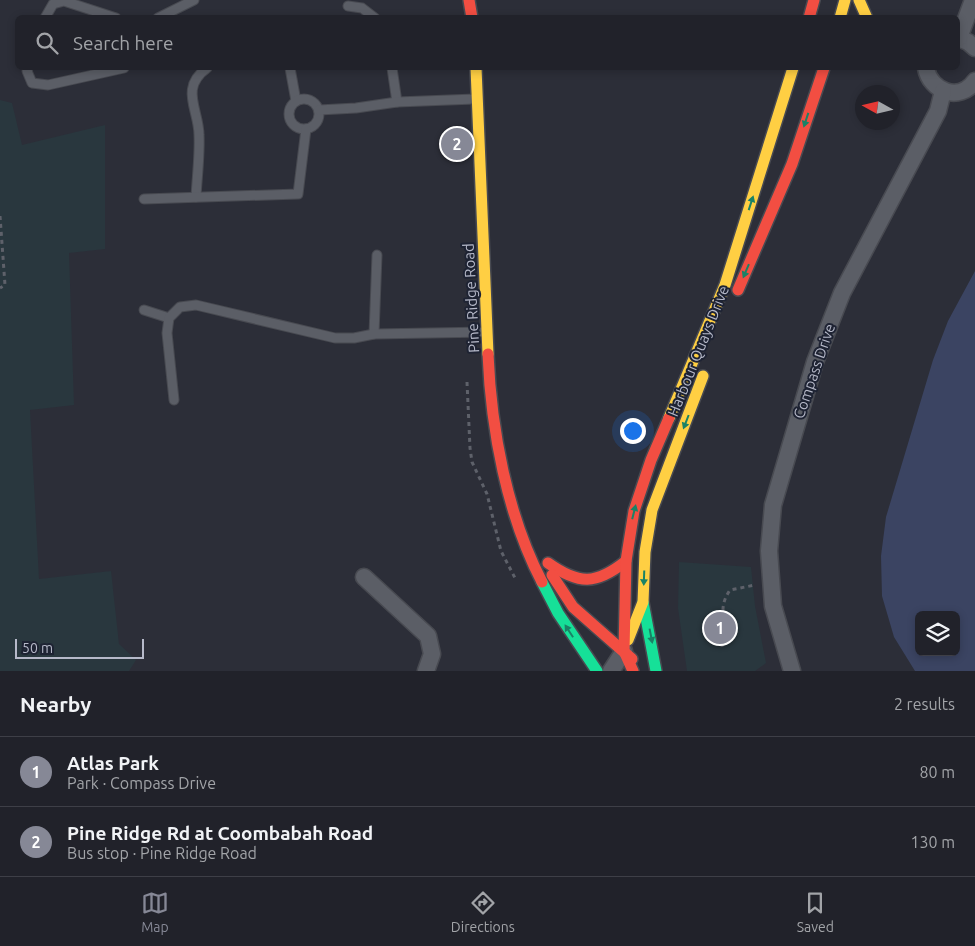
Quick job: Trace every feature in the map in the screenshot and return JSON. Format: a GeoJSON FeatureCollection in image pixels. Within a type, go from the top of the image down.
{"type":"FeatureCollection","features":[{"type":"Feature","properties":{"kind":"street"},"geometry":{"type":"LineString","coordinates":[[469,0],[472,15]]}},
{"type":"Feature","properties":{"kind":"street"},"geometry":{"type":"LineString","coordinates":[[841,15],[845,0]]}},
{"type":"Feature","properties":{"kind":"street"},"geometry":{"type":"LineString","coordinates":[[859,0],[866,15]]}},
{"type":"Feature","properties":{"kind":"street"},"geometry":{"type":"LineString","coordinates":[[960,33],[973,0]]}},
{"type":"Feature","properties":{"kind":"street"},"geometry":{"type":"LineString","coordinates":[[960,39],[975,48]]}},
{"type":"Feature","properties":{"kind":"street","name":"Pine Ridge Road"},"geometry":{"type":"LineString","coordinates":[[476,70],[479,99],[480,179],[489,378],[495,438],[526,552],[545,592],[597,671]]}},
{"type":"Feature","properties":{"kind":"street","name":"Harbour Quays Drive"},"geometry":{"type":"LineString","coordinates":[[633,671],[624,651],[626,560],[629,535],[641,486],[725,285],[792,70]]}},
{"type":"Feature","properties":{"kind":"street","name":"Harbour Quays Drive"},"geometry":{"type":"LineString","coordinates":[[732,304],[792,164],[825,70]]}},
{"type":"Feature","properties":{"kind":"street"},"geometry":{"type":"LineString","coordinates":[[926,70],[931,82],[943,91],[954,93],[964,90],[975,81]]}},
{"type":"Feature","properties":{"kind":"street","name":"Compass Drive"},"geometry":{"type":"LineString","coordinates":[[792,671],[772,597],[769,551],[776,496],[815,362],[842,293],[938,111],[943,91]]}},
{"type":"Feature","properties":{"kind":"street","name":"Harbour Quays Drive"},"geometry":{"type":"LineString","coordinates":[[624,651],[643,602],[645,552],[652,510],[707,366]]}},
{"type":"Feature","properties":{"kind":"street","name":"Pine Ridge Road"},"geometry":{"type":"LineString","coordinates":[[518,523],[574,606],[590,624],[624,651],[644,671]]}},
{"type":"Feature","properties":{"kind":"street"},"geometry":{"type":"LineString","coordinates":[[543,559],[563,575],[584,581],[602,578],[626,560]]}},
{"type":"Feature","properties":{"kind":"street"},"geometry":{"type":"LineString","coordinates":[[364,577],[428,636],[432,654],[426,671]]}},
{"type":"Feature","properties":{"kind":"street"},"geometry":{"type":"LineString","coordinates":[[643,602],[656,671]]}},
{"type":"Feature","properties":{"kind":"street"},"geometry":{"type":"LineString","coordinates":[[611,671],[624,651]]}},
{"type":"Feature","properties":{"kind":"lane"},"geometry":{"type":"LineString","coordinates":[[164,15],[194,0]]}},
{"type":"Feature","properties":{"kind":"lane"},"geometry":{"type":"LineString","coordinates":[[47,15],[53,4],[64,1],[107,15]]}},
{"type":"Feature","properties":{"kind":"lane"},"geometry":{"type":"LineString","coordinates":[[348,6],[362,8],[371,15]]}},
{"type":"Feature","properties":{"kind":"lane"},"geometry":{"type":"LineString","coordinates":[[27,70],[32,83],[48,86],[116,70]]}},
{"type":"Feature","properties":{"kind":"lane"},"geometry":{"type":"LineString","coordinates":[[196,197],[200,133],[195,118],[193,85],[197,74],[204,70]]}},
{"type":"Feature","properties":{"kind":"lane"},"geometry":{"type":"LineString","coordinates":[[290,70],[296,101],[290,109],[290,119],[296,127],[306,129],[318,122],[319,110],[311,100],[296,101]]}},
{"type":"Feature","properties":{"kind":"lane"},"geometry":{"type":"LineString","coordinates":[[392,70],[397,102]]}},
{"type":"Feature","properties":{"kind":"lane"},"geometry":{"type":"LineString","coordinates":[[319,110],[356,108],[397,102],[479,99]]}},
{"type":"Feature","properties":{"kind":"lane"},"geometry":{"type":"LineString","coordinates":[[144,199],[298,194],[306,129]]}},
{"type":"Feature","properties":{"kind":"lane"},"geometry":{"type":"LineString","coordinates":[[374,334],[377,255]]}},
{"type":"Feature","properties":{"kind":"lane"},"geometry":{"type":"LineString","coordinates":[[174,400],[167,333],[169,318],[180,307],[196,305],[335,338],[354,338],[374,334],[488,332]]}},
{"type":"Feature","properties":{"kind":"lane"},"geometry":{"type":"LineString","coordinates":[[144,310],[169,318]]}},
{"type":"Feature","properties":{"kind":"path"},"geometry":{"type":"LineString","coordinates":[[0,216],[5,285],[0,288]]}},
{"type":"Feature","properties":{"kind":"path"},"geometry":{"type":"LineString","coordinates":[[730,641],[723,615],[723,600],[730,590],[756,584]]}},
{"type":"Feature","properties":{"kind":"path"},"geometry":{"type":"LineString","coordinates":[[722,647],[721,640],[729,636]]}},
{"type":"Feature","properties":{"kind":"shaded area"},"geometry":{"type":"Polygon","coordinates":[[[0,100],[12,103],[22,145],[105,125],[105,249],[69,253],[74,405],[30,410],[39,579],[111,571],[119,644],[136,660],[129,671],[0,671],[0,100]]]}},
{"type":"Feature","properties":{"kind":"shaded area"},"geometry":{"type":"Polygon","coordinates":[[[679,562],[751,567],[755,606],[766,663],[755,671],[687,671],[678,608],[679,562]]]}},
{"type":"Feature","properties":{"kind":"water"},"geometry":{"type":"Polygon","coordinates":[[[975,271],[975,671],[915,671],[894,637],[882,596],[881,556],[886,517],[933,360],[948,321],[975,271]]]}},
{"type":"Feature","properties":{"kind":"traffic: fast"},"geometry":{"type":"LineString","coordinates":[[542,582],[558,613],[597,671]]}},
{"type":"Feature","properties":{"kind":"traffic: fast"},"geometry":{"type":"LineString","coordinates":[[643,602],[656,671]]}},
{"type":"Feature","properties":{"kind":"traffic: slow"},"geometry":{"type":"LineString","coordinates":[[841,15],[845,0]]}},
{"type":"Feature","properties":{"kind":"traffic: slow"},"geometry":{"type":"LineString","coordinates":[[859,0],[866,15]]}},
{"type":"Feature","properties":{"kind":"traffic: slow"},"geometry":{"type":"LineString","coordinates":[[476,70],[488,354]]}},
{"type":"Feature","properties":{"kind":"traffic: slow"},"geometry":{"type":"LineString","coordinates":[[669,418],[725,285],[792,70]]}},
{"type":"Feature","properties":{"kind":"traffic: slow"},"geometry":{"type":"LineString","coordinates":[[628,640],[643,602],[645,552],[652,510],[703,376]]}},
{"type":"Feature","properties":{"kind":"traffic: jam"},"geometry":{"type":"LineString","coordinates":[[469,0],[472,15]]}},
{"type":"Feature","properties":{"kind":"traffic: jam"},"geometry":{"type":"LineString","coordinates":[[810,15],[814,0]]}},
{"type":"Feature","properties":{"kind":"traffic: jam"},"geometry":{"type":"LineString","coordinates":[[738,290],[792,164],[823,70]]}},
{"type":"Feature","properties":{"kind":"traffic: jam"},"geometry":{"type":"LineString","coordinates":[[488,354],[493,412],[503,471],[519,529],[542,582]]}},
{"type":"Feature","properties":{"kind":"traffic: jam"},"geometry":{"type":"LineString","coordinates":[[633,671],[624,651],[626,561],[634,511],[651,460],[669,418]]}},
{"type":"Feature","properties":{"kind":"traffic: jam"},"geometry":{"type":"LineString","coordinates":[[548,563],[569,575],[587,579],[606,575],[626,561]]}},
{"type":"Feature","properties":{"kind":"traffic: jam"},"geometry":{"type":"LineString","coordinates":[[552,575],[573,607],[632,659]]}},
{"type":"Feature","properties":{"kind":"place","name":"Pine Ridge Rd at Coombabah Road"},"geometry":{"type":"Point","coordinates":[457,144]}},
{"type":"Feature","properties":{"kind":"place","name":"Atlas Park"},"geometry":{"type":"Point","coordinates":[720,628]}}]}
